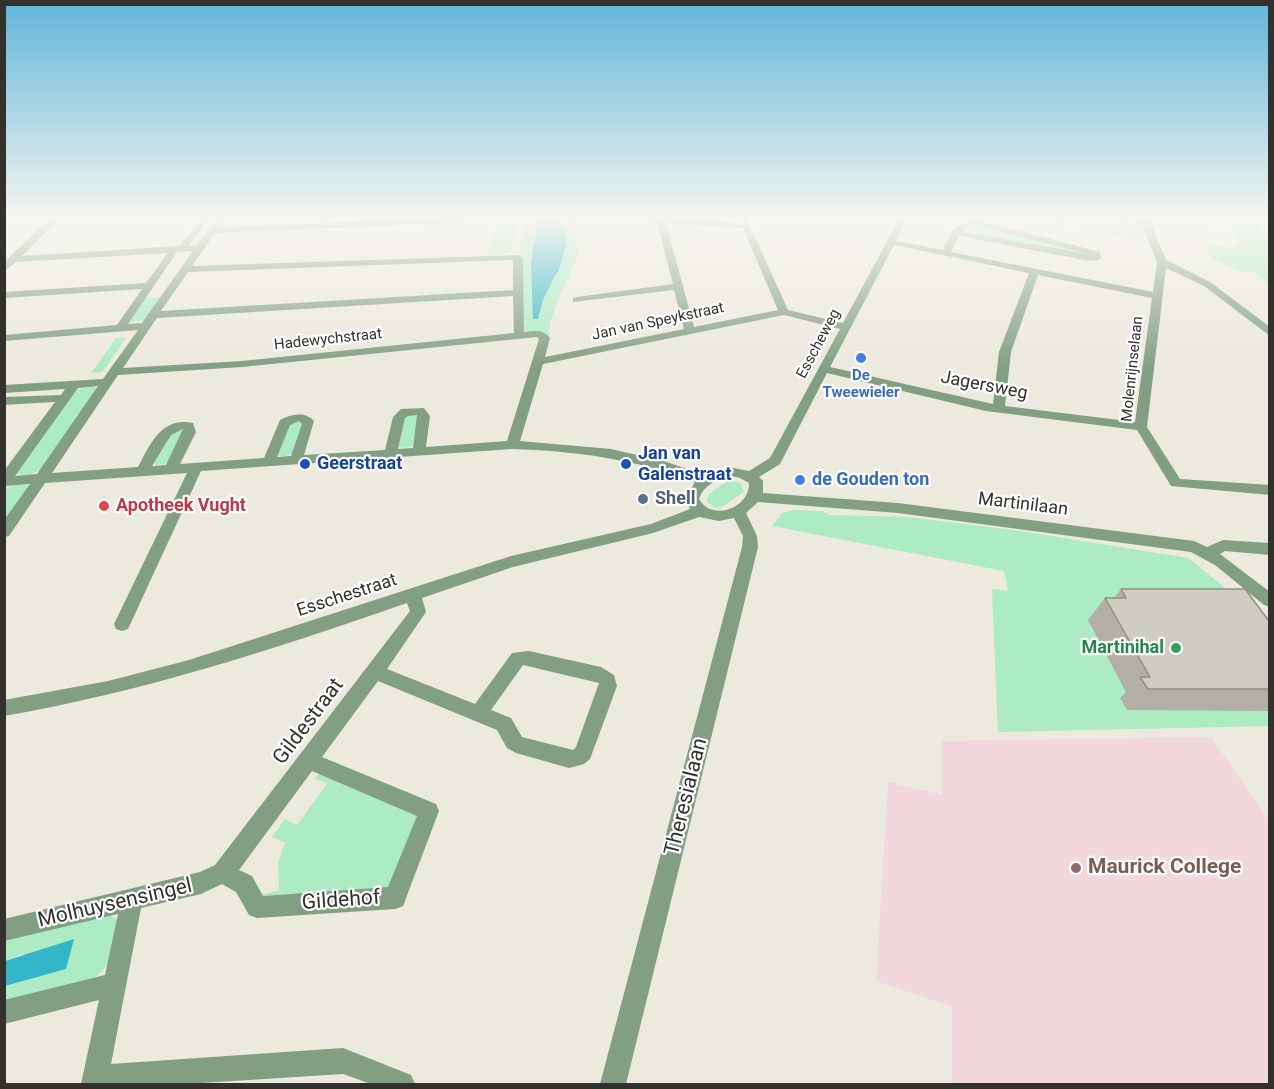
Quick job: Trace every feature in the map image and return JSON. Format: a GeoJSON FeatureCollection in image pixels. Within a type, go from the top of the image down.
{"type":"FeatureCollection","features":[{"type":"Feature","properties":{"kind":"street"},"geometry":{"type":"LineString","coordinates":[[120,328],[119,325],[163,268]]}},
{"type":"Feature","properties":{"kind":"street"},"geometry":{"type":"LineString","coordinates":[[4,532],[185,269],[218,268]]}},
{"type":"Feature","properties":{"kind":"street"},"geometry":{"type":"LineString","coordinates":[[518,268],[519,335]]}},
{"type":"Feature","properties":{"kind":"street"},"geometry":{"type":"LineString","coordinates":[[673,268],[690,331]]}},
{"type":"Feature","properties":{"kind":"street"},"geometry":{"type":"LineString","coordinates":[[765,268],[784,312],[846,327]]}},
{"type":"Feature","properties":{"kind":"street","name":"Esscheweg"},"geometry":{"type":"LineString","coordinates":[[751,477],[775,461],[877,268]]}},
{"type":"Feature","properties":{"kind":"street"},"geometry":{"type":"LineString","coordinates":[[1024,268],[1158,296]]}},
{"type":"Feature","properties":{"kind":"street","name":"Molenrijnselaan"},"geometry":{"type":"LineString","coordinates":[[1161,268],[1141,427],[1176,483],[1269,490]]}},
{"type":"Feature","properties":{"kind":"street"},"geometry":{"type":"LineString","coordinates":[[1174,268],[1207,284],[1269,333]]}},
{"type":"Feature","properties":{"kind":"street"},"geometry":{"type":"LineString","coordinates":[[999,409],[1005,352],[1035,270]]}},
{"type":"Feature","properties":{"kind":"street"},"geometry":{"type":"LineString","coordinates":[[4,295],[148,286]]}},
{"type":"Feature","properties":{"kind":"street"},"geometry":{"type":"LineString","coordinates":[[577,300],[678,286]]}},
{"type":"Feature","properties":{"kind":"street"},"geometry":{"type":"LineString","coordinates":[[154,315],[518,293]]}},
{"type":"Feature","properties":{"kind":"street","name":"Jan van Speykstraat"},"geometry":{"type":"LineString","coordinates":[[537,362],[784,312]]}},
{"type":"Feature","properties":{"kind":"street"},"geometry":{"type":"LineString","coordinates":[[4,338],[146,326]]}},
{"type":"Feature","properties":{"kind":"street","name":"Hadewychstraat"},"geometry":{"type":"LineString","coordinates":[[4,389],[74,385],[111,377],[539,334],[544,336],[537,362]]}},
{"type":"Feature","properties":{"kind":"street"},"geometry":{"type":"LineString","coordinates":[[512,445],[537,362]]}},
{"type":"Feature","properties":{"kind":"street","name":"Jagersweg"},"geometry":{"type":"LineString","coordinates":[[823,369],[999,409],[1141,427]]}},
{"type":"Feature","properties":{"kind":"street"},"geometry":{"type":"LineString","coordinates":[[4,481],[74,385]]}},
{"type":"Feature","properties":{"kind":"street"},"geometry":{"type":"LineString","coordinates":[[4,401],[64,398]]}},
{"type":"Feature","properties":{"kind":"street"},"geometry":{"type":"LineString","coordinates":[[392,453],[399,417],[410,411],[420,411],[424,416],[419,451]]}},
{"type":"Feature","properties":{"kind":"street"},"geometry":{"type":"LineString","coordinates":[[269,462],[284,423],[292,418],[302,418],[308,421],[308,424],[296,460]]}},
{"type":"Feature","properties":{"kind":"street"},"geometry":{"type":"LineString","coordinates":[[143,471],[168,429],[179,425],[189,426],[190,432],[171,469]]}},
{"type":"Feature","properties":{"kind":"street"},"geometry":{"type":"LineString","coordinates":[[4,481],[512,445],[550,446],[609,454],[679,471],[706,481]]}},
{"type":"Feature","properties":{"kind":"street"},"geometry":{"type":"LineString","coordinates":[[122,624],[196,467]]}},
{"type":"Feature","properties":{"kind":"street"},"geometry":{"type":"LineString","coordinates":[[728,471],[751,477],[758,486],[754,497],[738,511],[717,517],[699,511],[693,503],[693,494],[706,481],[728,471]]}},
{"type":"Feature","properties":{"kind":"street","name":"Martinilaan"},"geometry":{"type":"LineString","coordinates":[[754,497],[898,508],[1194,547],[1209,553],[1269,601]]}},
{"type":"Feature","properties":{"kind":"street","name":"Esschestraat"},"geometry":{"type":"LineString","coordinates":[[4,708],[146,679],[413,596],[547,551],[654,528],[699,511]]}},
{"type":"Feature","properties":{"kind":"street","name":"Theresialaan"},"geometry":{"type":"LineString","coordinates":[[613,1084],[750,547],[750,536],[738,511]]}},
{"type":"Feature","properties":{"kind":"street"},"geometry":{"type":"LineString","coordinates":[[1209,553],[1223,545],[1269,549]]}},
{"type":"Feature","properties":{"kind":"street","name":"Gildestraat"},"geometry":{"type":"LineString","coordinates":[[223,873],[376,672],[418,612],[413,596]]}},
{"type":"Feature","properties":{"kind":"street"},"geometry":{"type":"LineString","coordinates":[[376,672],[504,724],[516,744],[569,759],[578,758],[583,753],[608,686],[608,680],[602,675],[529,658],[518,658],[479,713]]}},
{"type":"Feature","properties":{"kind":"street","name":"Gildehof"},"geometry":{"type":"LineString","coordinates":[[223,873],[244,884],[257,907],[395,898],[429,811],[308,760]]}},
{"type":"Feature","properties":{"kind":"street","name":"Molhuysensingel"},"geometry":{"type":"LineString","coordinates":[[4,930],[201,883],[223,873]]}},
{"type":"Feature","properties":{"kind":"street"},"geometry":{"type":"LineString","coordinates":[[132,900],[95,1081],[343,1061],[402,1084]]}},
{"type":"Feature","properties":{"kind":"street"},"geometry":{"type":"LineString","coordinates":[[4,1012],[115,984]]}},
{"type":"Feature","properties":{"kind":"shaded area","name":"Maurick College"},"geometry":{"type":"Polygon","coordinates":[[[1211,737],[1269,820],[1269,1084],[952,1083],[952,1007],[876,981],[888,782],[942,795],[942,741],[1211,737]]]}},
{"type":"Feature","properties":{"kind":"green space"},"geometry":{"type":"Polygon","coordinates":[[[521,268],[531,268],[534,319],[538,319],[543,301],[556,274],[559,273],[560,268],[572,268],[550,323],[549,338],[546,333],[524,331],[521,268]]]}},
{"type":"Feature","properties":{"kind":"green space"},"geometry":{"type":"Polygon","coordinates":[[[1233,268],[1269,268],[1269,284],[1254,272],[1243,272],[1233,268]]]}},
{"type":"Feature","properties":{"kind":"green space"},"geometry":{"type":"Polygon","coordinates":[[[161,297],[145,321],[126,322],[144,298],[161,297]]]}},
{"type":"Feature","properties":{"kind":"green space"},"geometry":{"type":"Polygon","coordinates":[[[127,337],[102,372],[91,373],[116,338],[127,337]]]}},
{"type":"Feature","properties":{"kind":"green space"},"geometry":{"type":"Polygon","coordinates":[[[93,386],[97,389],[41,470],[29,475],[15,474],[75,390],[93,386]]]}},
{"type":"Feature","properties":{"kind":"green space"},"geometry":{"type":"Polygon","coordinates":[[[418,413],[415,445],[406,448],[399,447],[403,416],[418,413]]]}},
{"type":"Feature","properties":{"kind":"green space"},"geometry":{"type":"Polygon","coordinates":[[[299,420],[305,423],[294,453],[284,457],[277,455],[285,426],[299,420]]]}},
{"type":"Feature","properties":{"kind":"green space"},"geometry":{"type":"Polygon","coordinates":[[[176,429],[186,429],[167,464],[156,465],[153,463],[167,434],[176,429]]]}},
{"type":"Feature","properties":{"kind":"green space"},"geometry":{"type":"Polygon","coordinates":[[[728,480],[740,483],[744,492],[722,507],[715,508],[707,502],[708,495],[728,480]]]}},
{"type":"Feature","properties":{"kind":"green space"},"geometry":{"type":"Polygon","coordinates":[[[15,484],[30,486],[5,524],[5,489],[15,484]]]}},
{"type":"Feature","properties":{"kind":"green space"},"geometry":{"type":"Polygon","coordinates":[[[794,510],[822,511],[830,515],[907,517],[1014,530],[1188,558],[1269,623],[1269,726],[998,732],[992,589],[1008,591],[1004,571],[772,526],[782,513],[794,510]]]}},
{"type":"Feature","properties":{"kind":"green space"},"geometry":{"type":"Polygon","coordinates":[[[320,772],[421,814],[393,889],[258,896],[279,890],[278,863],[285,843],[272,837],[285,819],[297,825],[327,784],[315,778],[320,772]]]}},
{"type":"Feature","properties":{"kind":"green space"},"geometry":{"type":"Polygon","coordinates":[[[110,915],[117,920],[112,952],[106,966],[94,978],[5,1001],[5,986],[66,969],[22,954],[5,961],[5,940],[110,915]]]}},
{"type":"Feature","properties":{"kind":"water"},"geometry":{"type":"Polygon","coordinates":[[[531,268],[560,268],[543,300],[538,319],[533,319],[531,268]]]}},
{"type":"Feature","properties":{"kind":"water"},"geometry":{"type":"Polygon","coordinates":[[[74,939],[66,969],[5,986],[5,961],[74,939]]]}},
{"type":"Feature","properties":{"kind":"building","name":"Martinihal"},"geometry":{"type":"Polygon","coordinates":[[[1121,589],[1245,589],[1269,621],[1269,689],[1148,689],[1140,677],[1150,677],[1105,598],[1126,598],[1121,589]]]}},
{"type":"Feature","properties":{"kind":"place","name":"De Tweewieler"},"geometry":{"type":"Point","coordinates":[861,358]}},
{"type":"Feature","properties":{"kind":"place","name":"Geerstraat"},"geometry":{"type":"Point","coordinates":[305,464]}},
{"type":"Feature","properties":{"kind":"place","name":"Jan van Galenstraat"},"geometry":{"type":"Point","coordinates":[626,464]}},
{"type":"Feature","properties":{"kind":"place","name":"de Gouden ton"},"geometry":{"type":"Point","coordinates":[800,480]}},
{"type":"Feature","properties":{"kind":"place","name":"Shell"},"geometry":{"type":"Point","coordinates":[643,499]}},
{"type":"Feature","properties":{"kind":"place","name":"Apotheek Vught"},"geometry":{"type":"Point","coordinates":[104,506]}},
{"type":"Feature","properties":{"kind":"place","name":"Martinihal"},"geometry":{"type":"Point","coordinates":[1176,648]}},
{"type":"Feature","properties":{"kind":"place","name":"Maurick College"},"geometry":{"type":"Point","coordinates":[1076,868]}}]}
